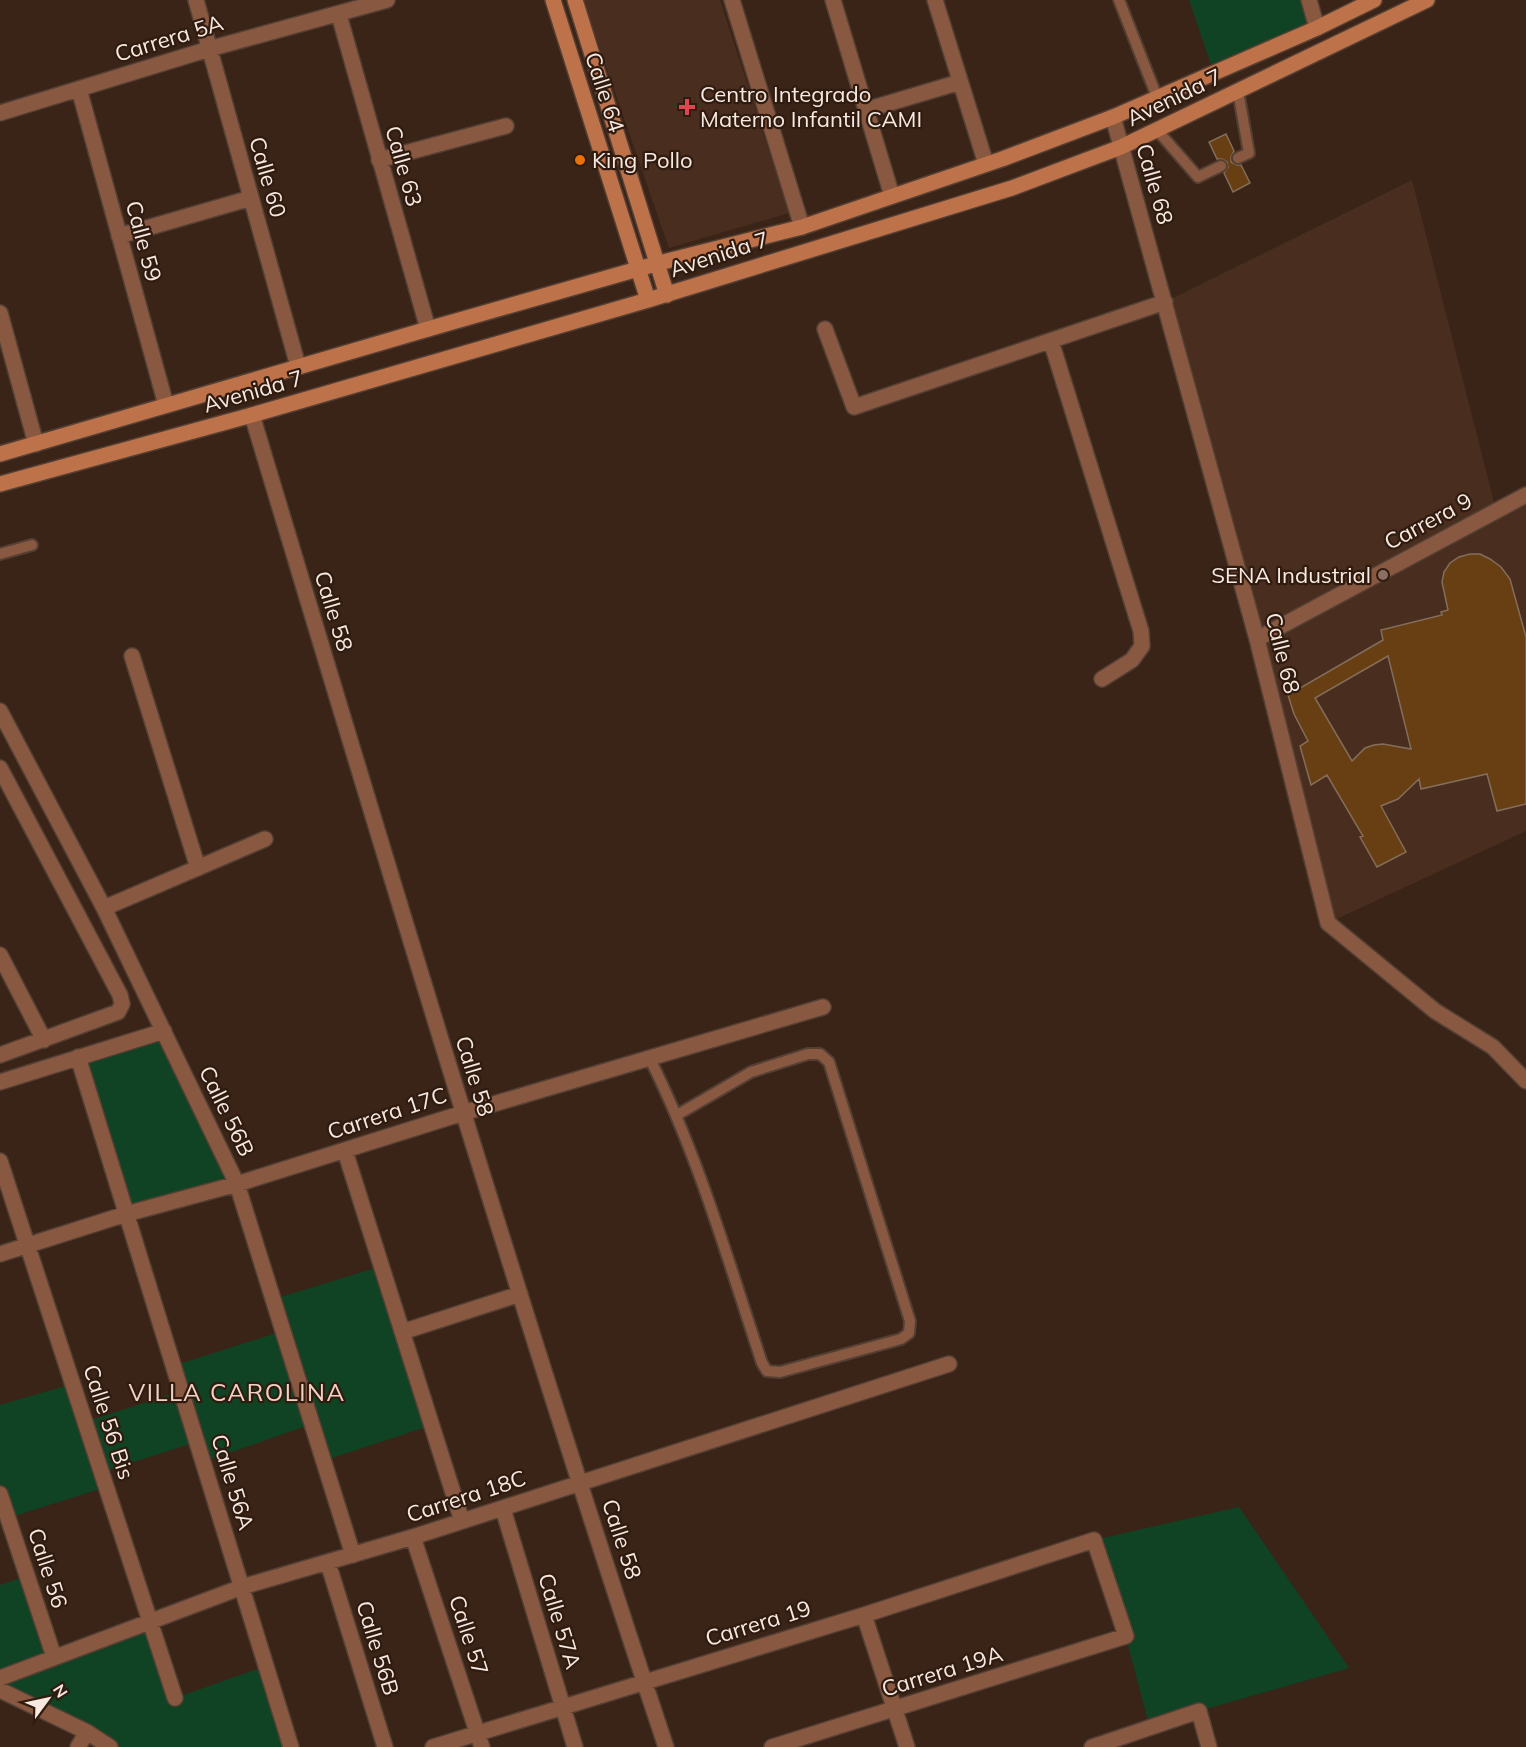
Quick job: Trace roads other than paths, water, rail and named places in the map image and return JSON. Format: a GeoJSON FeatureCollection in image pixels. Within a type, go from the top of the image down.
{"type":"FeatureCollection","features":[{"type":"Feature","properties":{"kind":"main road","name":"Calle 64"},"geometry":{"type":"LineString","coordinates":[[552,0],[648,300]]}},
{"type":"Feature","properties":{"kind":"main road","name":"Calle 64"},"geometry":{"type":"LineString","coordinates":[[575,0],[667,295]]}},
{"type":"Feature","properties":{"kind":"main road","name":"Avenida 7"},"geometry":{"type":"LineString","coordinates":[[0,454],[428,328],[658,263],[802,227],[986,164],[1113,117],[1317,28],[1374,0]]}},
{"type":"Feature","properties":{"kind":"main road","name":"Avenida 7"},"geometry":{"type":"LineString","coordinates":[[0,484],[252,415],[667,295],[1012,188],[1121,147],[1427,0]]}},
{"type":"Feature","properties":{"kind":"street","name":"Calle 60"},"geometry":{"type":"LineString","coordinates":[[196,0],[298,366]]}},
{"type":"Feature","properties":{"kind":"street","name":"Carrera 5A"},"geometry":{"type":"LineString","coordinates":[[0,113],[209,49],[387,0]]}},
{"type":"Feature","properties":{"kind":"street"},"geometry":{"type":"LineString","coordinates":[[732,0],[802,227]]}},
{"type":"Feature","properties":{"kind":"street"},"geometry":{"type":"LineString","coordinates":[[833,0],[892,196]]}},
{"type":"Feature","properties":{"kind":"street"},"geometry":{"type":"LineString","coordinates":[[935,0],[986,164]]}},
{"type":"Feature","properties":{"kind":"street"},"geometry":{"type":"LineString","coordinates":[[1309,0],[1317,28]]}},
{"type":"Feature","properties":{"kind":"street","name":"Calle 63"},"geometry":{"type":"LineString","coordinates":[[339,15],[428,328]]}},
{"type":"Feature","properties":{"kind":"street"},"geometry":{"type":"LineString","coordinates":[[866,110],[960,82]]}},
{"type":"Feature","properties":{"kind":"street","name":"Calle 59"},"geometry":{"type":"LineString","coordinates":[[79,89],[166,405]]}},
{"type":"Feature","properties":{"kind":"street","name":"Calle 68"},"geometry":{"type":"LineString","coordinates":[[1113,117],[1257,639],[1328,923],[1435,1011],[1493,1047],[1526,1080]]}},
{"type":"Feature","properties":{"kind":"street"},"geometry":{"type":"LineString","coordinates":[[379,160],[506,126]]}},
{"type":"Feature","properties":{"kind":"street"},"geometry":{"type":"LineString","coordinates":[[119,236],[251,198]]}},
{"type":"Feature","properties":{"kind":"street"},"geometry":{"type":"LineString","coordinates":[[825,329],[854,407],[1165,302]]}},
{"type":"Feature","properties":{"kind":"street"},"geometry":{"type":"LineString","coordinates":[[0,313],[36,444]]}},
{"type":"Feature","properties":{"kind":"street"},"geometry":{"type":"LineString","coordinates":[[1051,341],[1141,631],[1142,646],[1132,660],[1102,679]]}},
{"type":"Feature","properties":{"kind":"street","name":"Calle 58"},"geometry":{"type":"LineString","coordinates":[[252,415],[463,1113],[666,1747]]}},
{"type":"Feature","properties":{"kind":"street","name":"Carrera 9"},"geometry":{"type":"LineString","coordinates":[[1257,639],[1526,495]]}},
{"type":"Feature","properties":{"kind":"street"},"geometry":{"type":"LineString","coordinates":[[132,656],[198,868]]}},
{"type":"Feature","properties":{"kind":"street","name":"Calle 56B"},"geometry":{"type":"LineString","coordinates":[[0,711],[104,908],[237,1184],[353,1555]]}},
{"type":"Feature","properties":{"kind":"street"},"geometry":{"type":"LineString","coordinates":[[0,768],[120,995],[122,1004],[118,1012],[0,1055]]}},
{"type":"Feature","properties":{"kind":"street"},"geometry":{"type":"LineString","coordinates":[[104,908],[265,839]]}},
{"type":"Feature","properties":{"kind":"street"},"geometry":{"type":"LineString","coordinates":[[0,955],[44,1040]]}},
{"type":"Feature","properties":{"kind":"street","name":"Carrera 17C"},"geometry":{"type":"LineString","coordinates":[[0,1254],[126,1214],[237,1184],[463,1113],[823,1007]]}},
{"type":"Feature","properties":{"kind":"street"},"geometry":{"type":"LineString","coordinates":[[0,1082],[164,1031]]}},
{"type":"Feature","properties":{"kind":"street","name":"Calle 56A"},"geometry":{"type":"LineString","coordinates":[[78,1058],[291,1747]]}},
{"type":"Feature","properties":{"kind":"street"},"geometry":{"type":"LineString","coordinates":[[345,1151],[462,1521]]}},
{"type":"Feature","properties":{"kind":"street","name":"Calle 56 Bis"},"geometry":{"type":"LineString","coordinates":[[0,1161],[175,1698]]}},
{"type":"Feature","properties":{"kind":"street"},"geometry":{"type":"LineString","coordinates":[[402,1332],[520,1294]]}},
{"type":"Feature","properties":{"kind":"street","name":"Carrera 18C"},"geometry":{"type":"LineString","coordinates":[[0,1678],[242,1587],[502,1509],[949,1364]]}},
{"type":"Feature","properties":{"kind":"street","name":"Calle 56"},"geometry":{"type":"LineString","coordinates":[[0,1494],[54,1657]]}},
{"type":"Feature","properties":{"kind":"street","name":"Calle 57A"},"geometry":{"type":"LineString","coordinates":[[502,1509],[574,1747]]}},
{"type":"Feature","properties":{"kind":"street","name":"Calle 57"},"geometry":{"type":"LineString","coordinates":[[413,1537],[482,1747]]}},
{"type":"Feature","properties":{"kind":"street","name":"Carrera 19"},"geometry":{"type":"LineString","coordinates":[[433,1747],[864,1615],[1094,1540],[1126,1636]]}},
{"type":"Feature","properties":{"kind":"street","name":"Calle 56B"},"geometry":{"type":"LineString","coordinates":[[328,1563],[385,1747]]}},
{"type":"Feature","properties":{"kind":"street"},"geometry":{"type":"LineString","coordinates":[[864,1615],[907,1747]]}},
{"type":"Feature","properties":{"kind":"street","name":"Carrera 19A"},"geometry":{"type":"LineString","coordinates":[[772,1747],[1126,1636]]}},
{"type":"Feature","properties":{"kind":"street"},"geometry":{"type":"LineString","coordinates":[[0,1690],[87,1732],[110,1747]]}},
{"type":"Feature","properties":{"kind":"street"},"geometry":{"type":"LineString","coordinates":[[1092,1747],[1199,1711],[1209,1747]]}},
{"type":"Feature","properties":{"kind":"street"},"geometry":{"type":"LineString","coordinates":[[78,1747],[87,1732]]}},
{"type":"Feature","properties":{"kind":"lane"},"geometry":{"type":"LineString","coordinates":[[1119,0],[1157,97]]}},
{"type":"Feature","properties":{"kind":"lane"},"geometry":{"type":"LineString","coordinates":[[1238,91],[1249,153],[1238,158]]}},
{"type":"Feature","properties":{"kind":"lane"},"geometry":{"type":"LineString","coordinates":[[1157,130],[1198,177],[1221,166]]}},
{"type":"Feature","properties":{"kind":"lane"},"geometry":{"type":"LineString","coordinates":[[0,554],[32,545]]}},
{"type":"Feature","properties":{"kind":"lane"},"geometry":{"type":"LineString","coordinates":[[650,1059],[690,1146],[762,1363],[767,1371],[780,1372],[900,1339],[909,1333],[910,1322],[830,1062],[820,1054],[808,1054],[751,1072],[677,1114]]}},
{"type":"Feature","properties":{"kind":"place","name":"Centro Integrado Materno Infantil CAMI"},"geometry":{"type":"Point","coordinates":[687,107]}},
{"type":"Feature","properties":{"kind":"place","name":"King Pollo"},"geometry":{"type":"Point","coordinates":[580,160]}},
{"type":"Feature","properties":{"kind":"place","name":"SENA Industrial"},"geometry":{"type":"Point","coordinates":[1383,575]}},
{"type":"Feature","properties":{"kind":"district","name":"VILLA CAROLINA"},"geometry":{"type":"Point","coordinates":[237,1392]}}]}
